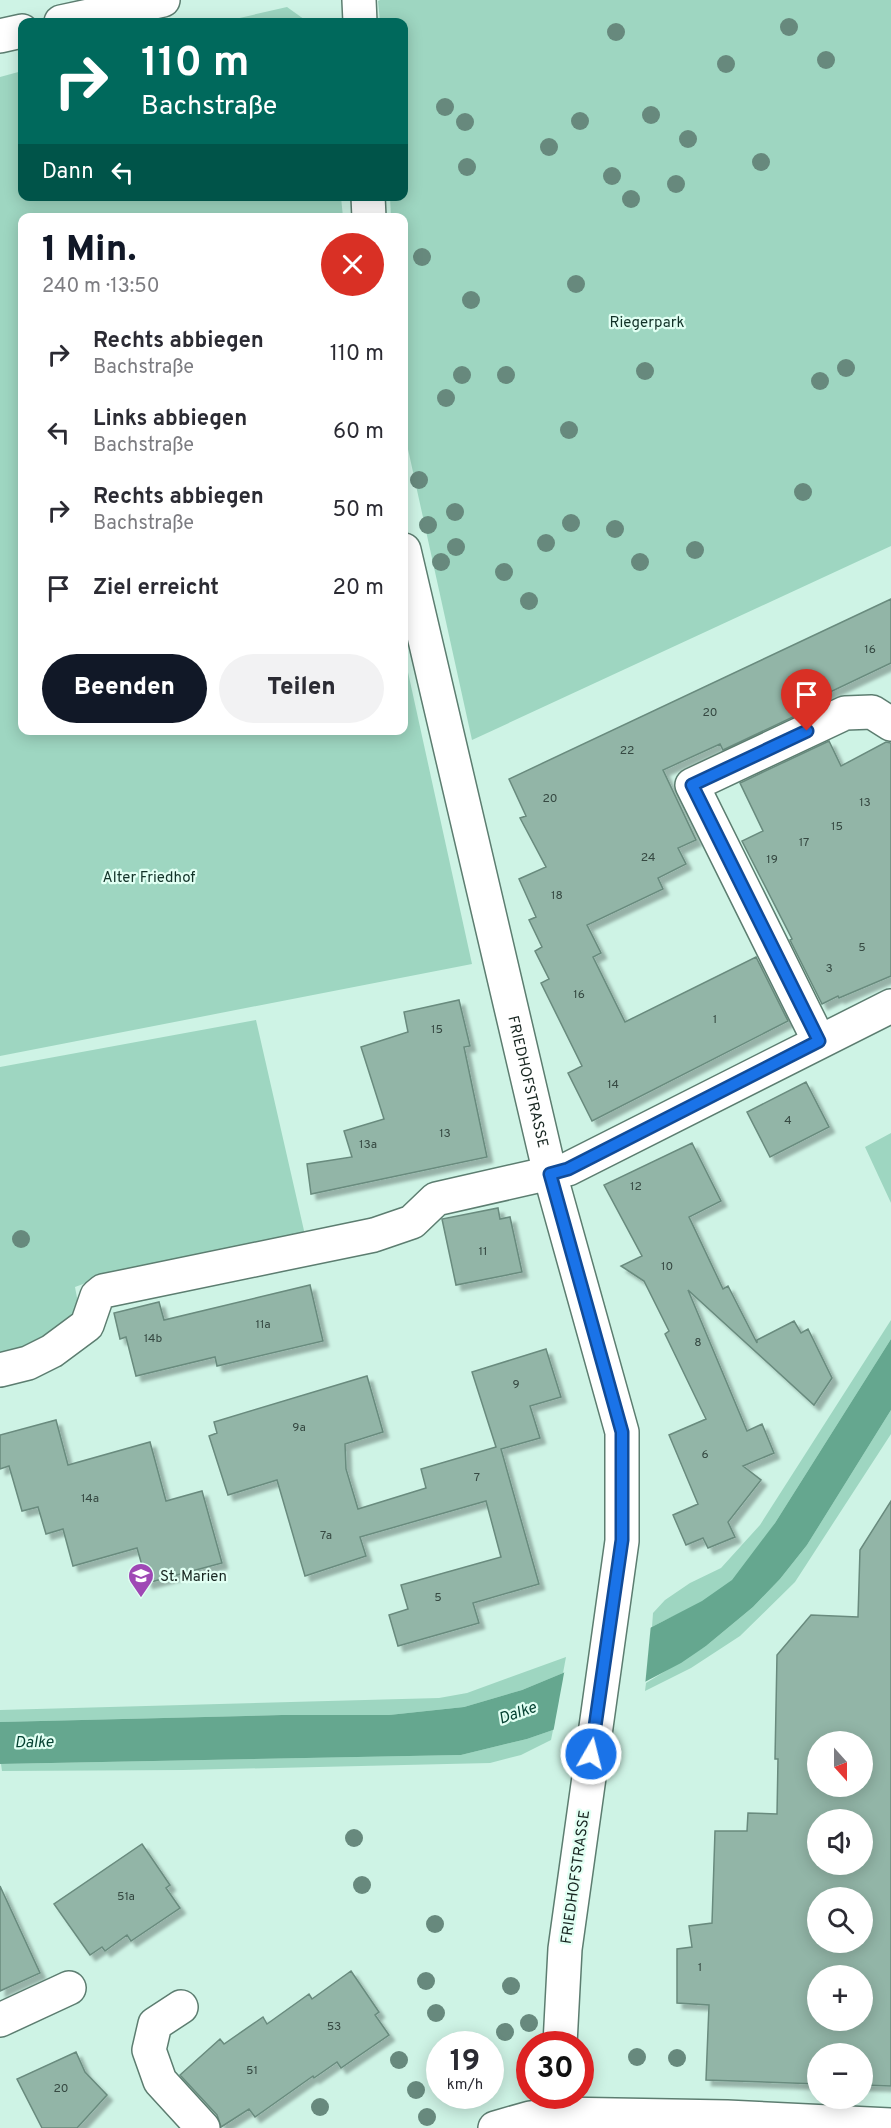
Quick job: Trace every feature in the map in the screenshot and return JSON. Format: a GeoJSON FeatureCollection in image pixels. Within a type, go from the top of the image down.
{"type":"FeatureCollection","features":[{"type":"Feature","properties":{"kind":"street"},"geometry":{"type":"LineString","coordinates":[[80,18],[163,0]]}},
{"type":"Feature","properties":{"kind":"street"},"geometry":{"type":"LineString","coordinates":[[359,0],[360,18]]}},
{"type":"Feature","properties":{"kind":"street"},"geometry":{"type":"LineString","coordinates":[[0,36],[18,32]]}},
{"type":"Feature","properties":{"kind":"street","name":"FRIEDHOFSTRASSE"},"geometry":{"type":"LineString","coordinates":[[408,567],[550,1174],[622,1432],[622,1540],[565,1949],[561,2031]]}},
{"type":"Feature","properties":{"kind":"street"},"geometry":{"type":"LineString","coordinates":[[819,1041],[692,785],[845,713],[872,712],[891,724]]}},
{"type":"Feature","properties":{"kind":"street"},"geometry":{"type":"LineString","coordinates":[[0,1370],[28,1364],[87,1325],[97,1296],[103,1291],[374,1235],[412,1222],[436,1199],[568,1169],[891,1006]]}},
{"type":"Feature","properties":{"kind":"street"},"geometry":{"type":"LineString","coordinates":[[0,2020],[69,1988]]}},
{"type":"Feature","properties":{"kind":"street"},"geometry":{"type":"LineString","coordinates":[[181,2007],[154,2024],[149,2050],[160,2082],[202,2128]]}},
{"type":"Feature","properties":{"kind":"street"},"geometry":{"type":"LineString","coordinates":[[495,2128],[530,2118],[551,2109]]}},
{"type":"Feature","properties":{"kind":"street"},"geometry":{"type":"LineString","coordinates":[[594,2109],[727,2123],[891,2125]]}},
{"type":"Feature","properties":{"kind":"green space","name":"Riegerpark"},"geometry":{"type":"Polygon","coordinates":[[[891,0],[891,546],[472,740],[408,449],[408,213],[391,213],[390,201],[408,201],[408,18],[380,18],[378,1],[891,0]]]}},
{"type":"Feature","properties":{"kind":"green space"},"geometry":{"type":"Polygon","coordinates":[[[287,7],[302,18],[239,18],[287,7]]]}},
{"type":"Feature","properties":{"kind":"green space","name":"Alter Friedhof"},"geometry":{"type":"Polygon","coordinates":[[[18,72],[18,201],[341,201],[343,213],[18,213],[18,735],[408,735],[408,672],[472,964],[0,1056],[0,77],[18,72]]]}},
{"type":"Feature","properties":{"kind":"green space"},"geometry":{"type":"Polygon","coordinates":[[[256,1020],[305,1235],[102,1277],[75,1287],[80,1314],[71,1325],[0,1362],[0,1067],[256,1020]]]}},
{"type":"Feature","properties":{"kind":"green space"},"geometry":{"type":"Polygon","coordinates":[[[891,1133],[891,1203],[865,1147],[891,1133]]]}},
{"type":"Feature","properties":{"kind":"green space"},"geometry":{"type":"Polygon","coordinates":[[[891,1320],[891,1339],[755,1553],[733,1580],[715,1594],[652,1627],[653,1613],[665,1600],[690,1583],[721,1568],[760,1525],[891,1320]]]}},
{"type":"Feature","properties":{"kind":"green space"},"geometry":{"type":"Polygon","coordinates":[[[891,1410],[891,1434],[795,1582],[740,1636],[691,1668],[645,1691],[646,1683],[706,1646],[753,1607],[780,1579],[807,1545],[891,1410]]]}},
{"type":"Feature","properties":{"kind":"green space"},"geometry":{"type":"Polygon","coordinates":[[[566,1657],[563,1673],[522,1690],[464,1707],[389,1715],[282,1715],[0,1722],[0,1710],[439,1698],[467,1693],[566,1657]]]}},
{"type":"Feature","properties":{"kind":"green space"},"geometry":{"type":"Polygon","coordinates":[[[553,1730],[551,1740],[521,1755],[490,1763],[183,1770],[2,1771],[1,1764],[461,1755],[527,1739],[553,1730]]]}},
{"type":"Feature","properties":{"kind":"water","name":"Dalke"},"geometry":{"type":"Polygon","coordinates":[[[891,1339],[891,1410],[807,1545],[780,1579],[753,1607],[706,1646],[681,1663],[553,1730],[527,1739],[461,1755],[0,1764],[0,1722],[282,1715],[389,1715],[464,1707],[522,1690],[563,1673],[702,1601],[732,1580],[775,1523],[891,1339]]]}},
{"type":"Feature","properties":{"kind":"pier"},"geometry":{"type":"Polygon","coordinates":[[[651,1624],[645,1686],[553,1733],[565,1668],[651,1624]]]}},
{"type":"Feature","properties":{"kind":"building"},"geometry":{"type":"Polygon","coordinates":[[[891,599],[891,663],[809,702],[812,708],[723,750],[720,744],[663,770],[696,840],[678,848],[686,864],[658,878],[663,889],[587,925],[601,953],[593,957],[625,1022],[756,957],[788,1021],[592,1121],[568,1073],[582,1066],[541,983],[549,979],[535,951],[542,947],[529,920],[536,917],[519,879],[546,867],[520,818],[526,816],[509,779],[891,599]]]}},
{"type":"Feature","properties":{"kind":"building"},"geometry":{"type":"Polygon","coordinates":[[[829,741],[841,766],[886,742],[891,743],[891,976],[822,1004],[742,841],[763,831],[740,783],[829,741]]]}},
{"type":"Feature","properties":{"kind":"building"},"geometry":{"type":"Polygon","coordinates":[[[459,1000],[470,1046],[464,1047],[487,1157],[311,1194],[307,1164],[352,1157],[344,1131],[384,1119],[361,1047],[408,1032],[404,1012],[459,1000]]]}},
{"type":"Feature","properties":{"kind":"building"},"geometry":{"type":"Polygon","coordinates":[[[806,1082],[829,1127],[770,1157],[747,1112],[806,1082]]]}},
{"type":"Feature","properties":{"kind":"building"},"geometry":{"type":"Polygon","coordinates":[[[692,1143],[721,1201],[689,1217],[723,1289],[728,1286],[757,1343],[757,1340],[794,1321],[801,1333],[808,1329],[832,1378],[814,1405],[688,1290],[747,1431],[762,1424],[774,1453],[743,1466],[761,1480],[728,1522],[735,1537],[708,1548],[703,1538],[686,1545],[673,1515],[698,1504],[669,1435],[706,1419],[665,1334],[669,1331],[644,1281],[621,1266],[642,1256],[604,1185],[692,1143]]]}},
{"type":"Feature","properties":{"kind":"building"},"geometry":{"type":"Polygon","coordinates":[[[498,1208],[500,1219],[510,1217],[522,1272],[456,1285],[442,1219],[498,1208]]]}},
{"type":"Feature","properties":{"kind":"building"},"geometry":{"type":"Polygon","coordinates":[[[310,1285],[323,1341],[217,1366],[215,1357],[136,1376],[126,1337],[120,1339],[114,1313],[159,1302],[164,1320],[310,1285]]]}},
{"type":"Feature","properties":{"kind":"building"},"geometry":{"type":"Polygon","coordinates":[[[546,1349],[561,1397],[530,1406],[540,1438],[501,1449],[539,1584],[473,1603],[479,1623],[398,1646],[389,1615],[408,1609],[401,1585],[501,1557],[486,1501],[360,1537],[366,1556],[305,1576],[277,1480],[228,1495],[209,1436],[217,1433],[214,1422],[367,1376],[383,1432],[345,1444],[346,1469],[358,1509],[426,1488],[421,1469],[496,1447],[472,1372],[546,1349]]]}},
{"type":"Feature","properties":{"kind":"building"},"geometry":{"type":"Polygon","coordinates":[[[56,1420],[68,1465],[150,1442],[166,1501],[202,1491],[222,1563],[147,1583],[137,1548],[73,1566],[63,1529],[46,1534],[38,1507],[22,1511],[9,1466],[0,1469],[0,1435],[56,1420]]]}},
{"type":"Feature","properties":{"kind":"building"},"geometry":{"type":"Polygon","coordinates":[[[891,1501],[891,2086],[873,2085],[873,2043],[807,2043],[807,2084],[706,2080],[709,2005],[677,2003],[677,1949],[692,1947],[689,1926],[712,1923],[715,1831],[747,1831],[748,1813],[777,1814],[778,1759],[775,1759],[777,1655],[811,1615],[858,1617],[860,1550],[891,1501]]]}},
{"type":"Feature","properties":{"kind":"building"},"geometry":{"type":"Polygon","coordinates":[[[142,1844],[170,1885],[166,1888],[180,1908],[131,1941],[127,1935],[105,1951],[102,1947],[90,1955],[54,1904],[142,1844]]]}},
{"type":"Feature","properties":{"kind":"building"},"geometry":{"type":"Polygon","coordinates":[[[0,1886],[40,1973],[0,1991],[0,1886]]]}},
{"type":"Feature","properties":{"kind":"building"},"geometry":{"type":"Polygon","coordinates":[[[351,1971],[379,2012],[375,2015],[389,2035],[341,2068],[337,2062],[314,2078],[313,2076],[255,2117],[249,2109],[221,2127],[217,2115],[180,2075],[220,2039],[224,2044],[263,2017],[267,2024],[309,1994],[312,1999],[351,1971]]]}},
{"type":"Feature","properties":{"kind":"building"},"geometry":{"type":"Polygon","coordinates":[[[76,2052],[85,2072],[107,2095],[77,2128],[42,2128],[17,2079],[76,2052]]]}},
{"type":"Feature","properties":{"kind":"place","name":"St. Marien"},"geometry":{"type":"Point","coordinates":[141,1599]}},
{"type":"Feature","properties":{"kind":"route"},"geometry":{"type":"LineString","coordinates":[[591,1754],[622,1540],[622,1432],[550,1174],[568,1169],[819,1041],[692,785],[807,731]]}}]}
